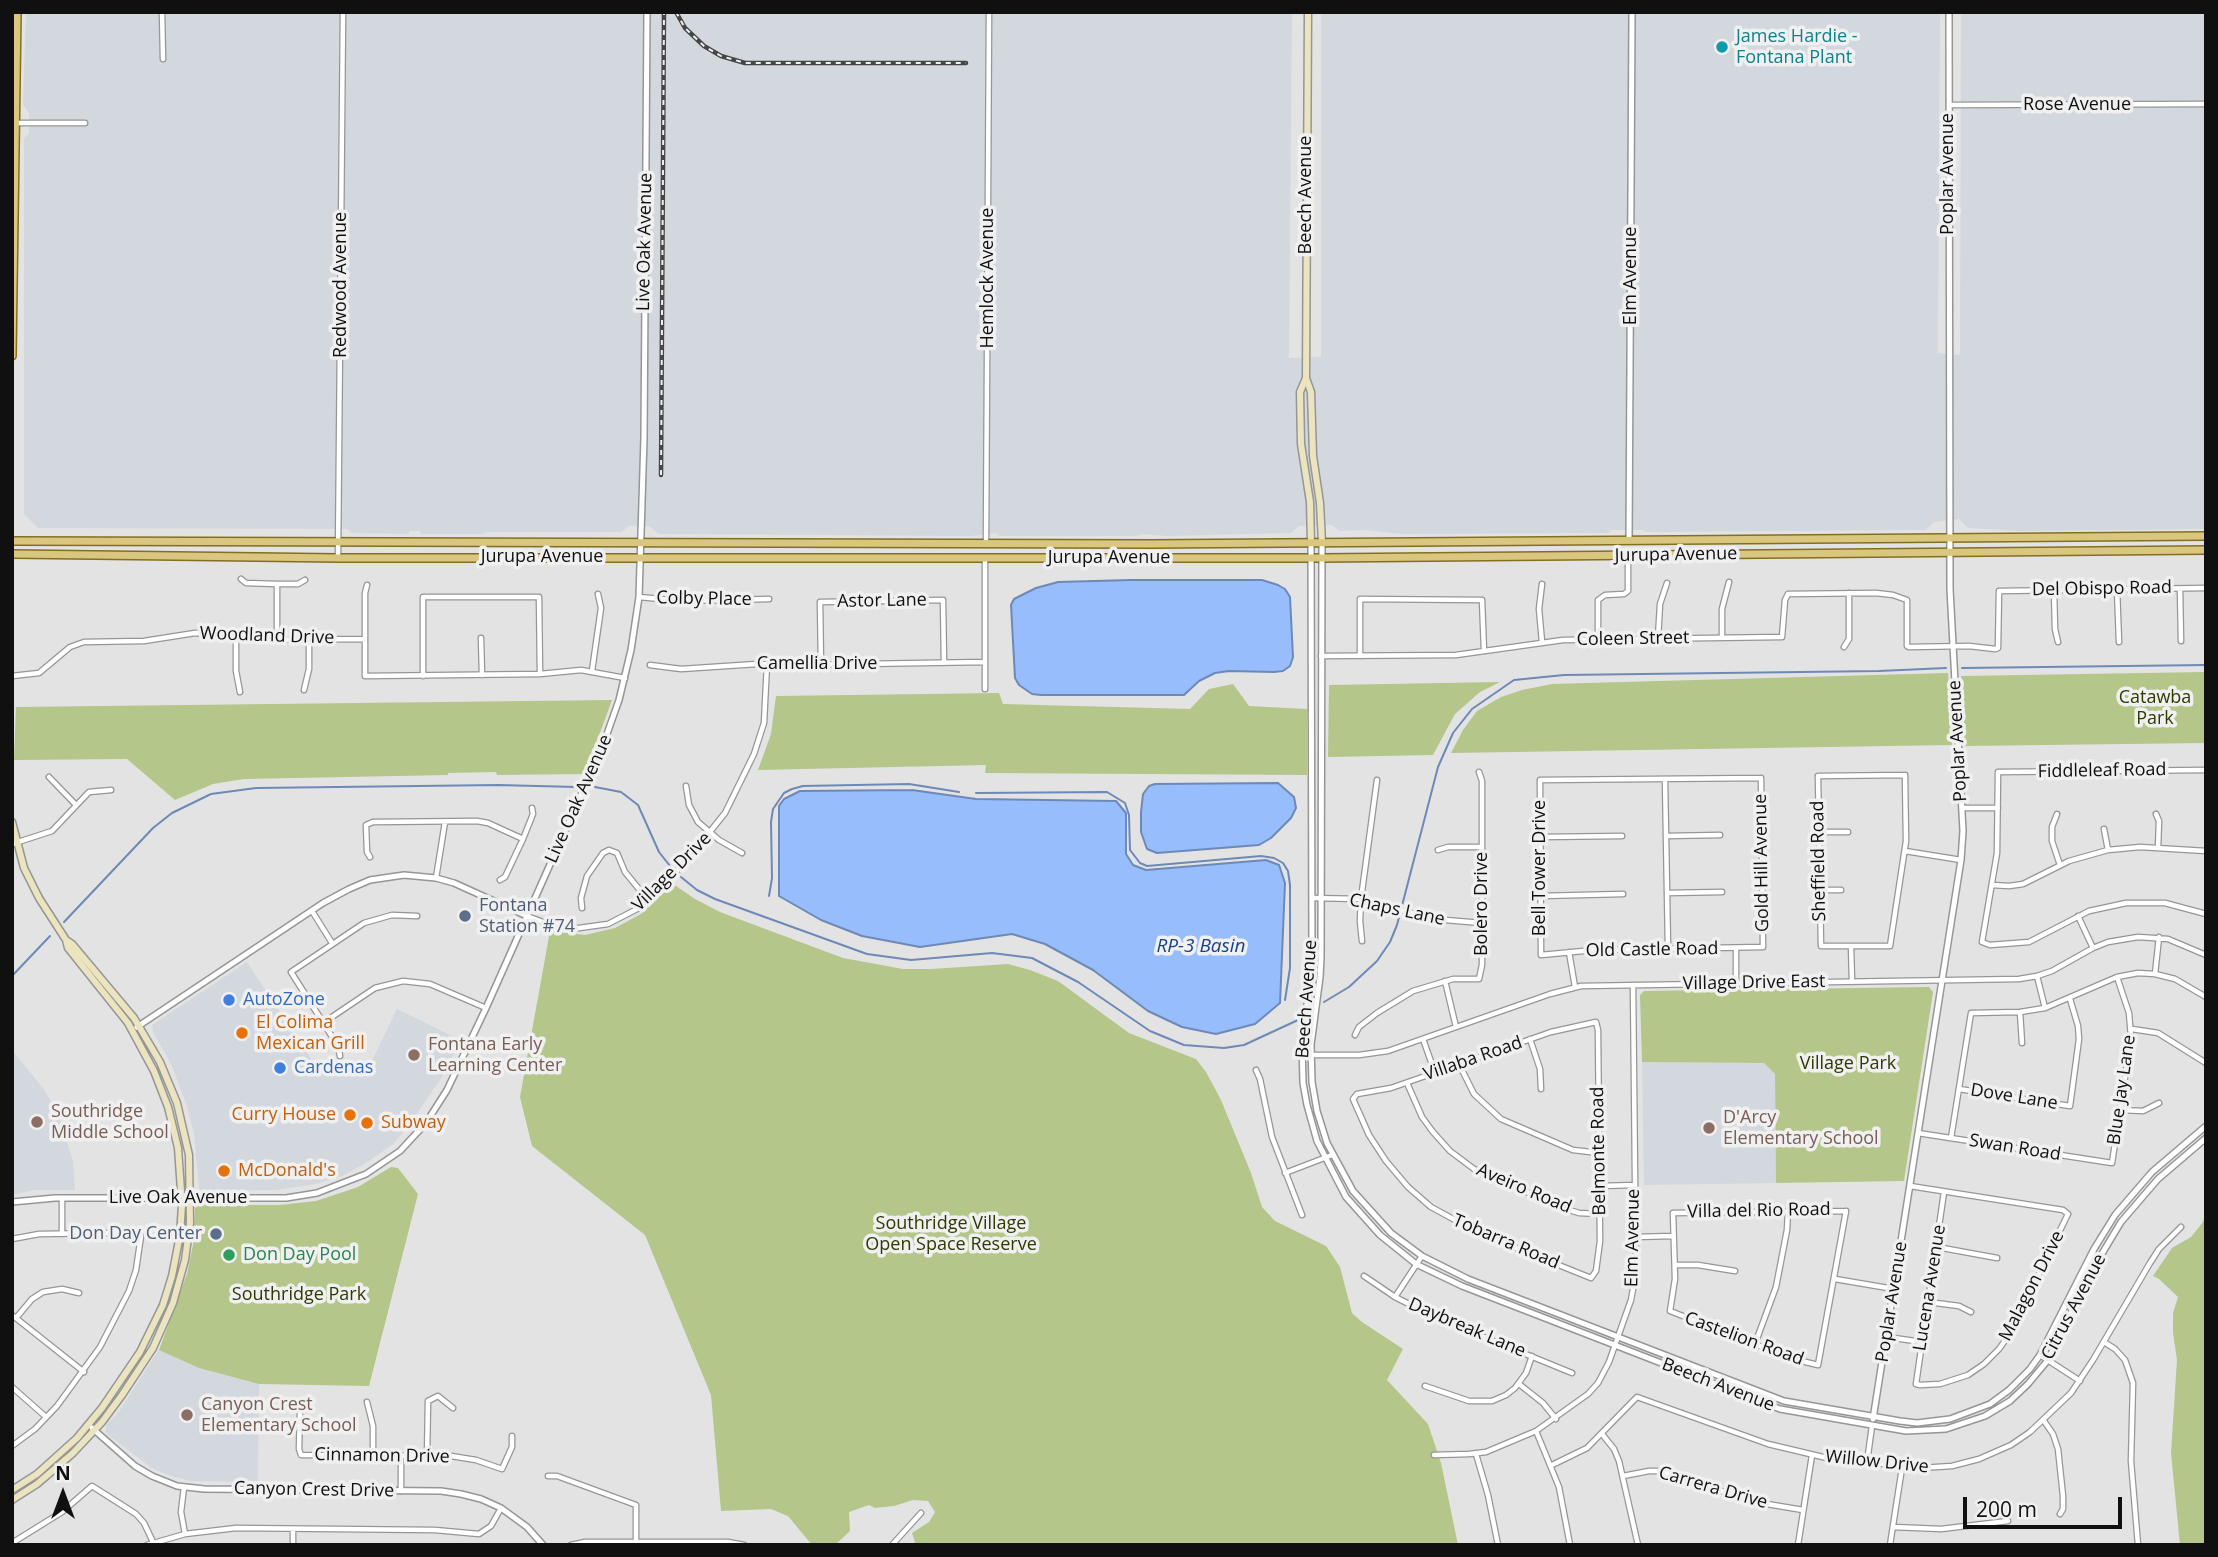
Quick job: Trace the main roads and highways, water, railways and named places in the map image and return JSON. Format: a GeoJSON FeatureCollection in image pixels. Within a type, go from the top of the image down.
{"type":"FeatureCollection","features":[{"type":"Feature","properties":{"kind":"main road"},"geometry":{"type":"LineString","coordinates":[[12,356],[13,123],[17,12]]}},
{"type":"Feature","properties":{"kind":"main road","name":"Beech Avenue"},"geometry":{"type":"LineString","coordinates":[[1308,12],[1306,378],[1311,391],[1313,456],[1320,503],[1322,543]]}},
{"type":"Feature","properties":{"kind":"main road","name":"Beech Avenue"},"geometry":{"type":"LineString","coordinates":[[1306,378],[1300,392],[1301,444],[1310,502],[1311,543]]}},
{"type":"Feature","properties":{"kind":"main road","name":"Jurupa Avenue"},"geometry":{"type":"LineString","coordinates":[[12,541],[986,544],[2206,536]]}},
{"type":"Feature","properties":{"kind":"main road","name":"Jurupa Avenue"},"geometry":{"type":"LineString","coordinates":[[12,554],[338,558],[1321,558],[2206,550]]}},
{"type":"Feature","properties":{"kind":"main road"},"geometry":{"type":"LineString","coordinates":[[12,822],[14,844],[51,920],[111,988],[139,1025],[160,1062],[177,1103],[189,1155],[191,1198],[186,1253],[173,1303],[153,1348],[116,1405],[95,1431],[60,1466],[12,1500]]}},
{"type":"Feature","properties":{"kind":"main road"},"geometry":{"type":"LineString","coordinates":[[12,1490],[37,1474],[89,1425],[140,1352],[163,1305],[177,1254],[182,1198],[178,1148],[168,1107],[154,1071],[132,1030],[68,948],[66,940]]}},
{"type":"Feature","properties":{"kind":"water"},"geometry":{"type":"Polygon","coordinates":[[[1262,580],[1278,585],[1285,589],[1290,597],[1293,657],[1290,666],[1283,671],[1274,672],[1215,673],[1199,681],[1184,695],[1041,695],[1032,694],[1019,685],[1015,678],[1011,605],[1014,599],[1036,588],[1058,582],[1262,580]]]}},
{"type":"Feature","properties":{"kind":"water"},"geometry":{"type":"Polygon","coordinates":[[[1278,783],[1294,797],[1296,808],[1291,818],[1271,838],[1259,845],[1157,853],[1147,849],[1141,832],[1141,812],[1143,794],[1149,786],[1278,783]]]}},
{"type":"Feature","properties":{"kind":"water","name":"RP-3 Basin"},"geometry":{"type":"Polygon","coordinates":[[[912,790],[976,799],[1116,801],[1126,813],[1126,854],[1133,865],[1146,870],[1266,860],[1279,865],[1285,883],[1280,1003],[1255,1024],[1216,1034],[1182,1027],[1148,1011],[1093,970],[1045,944],[1012,934],[920,947],[862,936],[821,920],[779,896],[779,806],[784,799],[800,791],[912,790]]]}},
{"type":"Feature","properties":{"kind":"waterway"},"geometry":{"type":"LineString","coordinates":[[1962,668],[2206,665]]}},
{"type":"Feature","properties":{"kind":"waterway"},"geometry":{"type":"LineString","coordinates":[[1324,1002],[1349,987],[1377,961],[1390,942],[1397,925],[1438,767],[1453,733],[1472,709],[1514,680],[1564,675],[1946,668]]}},
{"type":"Feature","properties":{"kind":"waterway"},"geometry":{"type":"LineString","coordinates":[[769,896],[772,878],[771,822],[773,809],[784,793],[803,786],[909,784],[959,792]]}},
{"type":"Feature","properties":{"kind":"waterway"},"geometry":{"type":"LineString","coordinates":[[64,922],[153,828],[172,813],[211,794],[256,788],[498,785],[576,787]]}},
{"type":"Feature","properties":{"kind":"waterway"},"geometry":{"type":"LineString","coordinates":[[595,787],[621,792],[638,805],[659,852],[670,866]]}},
{"type":"Feature","properties":{"kind":"waterway"},"geometry":{"type":"LineString","coordinates":[[976,793],[1107,792],[1125,803],[1129,815],[1130,850],[1140,863],[1147,866],[1261,856],[1283,863],[1288,871],[1290,885],[1290,968],[1285,1000]]}},
{"type":"Feature","properties":{"kind":"waterway"},"geometry":{"type":"LineString","coordinates":[[681,877],[697,890],[715,899],[867,954],[911,960],[992,953],[1032,958],[1078,982],[1150,1031],[1184,1045],[1224,1048],[1244,1045],[1298,1020]]}},
{"type":"Feature","properties":{"kind":"waterway"},"geometry":{"type":"LineString","coordinates":[[12,976],[50,936]]}},
{"type":"Feature","properties":{"kind":"railway"},"geometry":{"type":"LineString","coordinates":[[661,475],[664,12]]}},
{"type":"Feature","properties":{"kind":"railway"},"geometry":{"type":"LineString","coordinates":[[676,12],[685,28],[704,46],[721,56],[745,63],[966,63]]}},
{"type":"Feature","properties":{"kind":"place","name":"James Hardie - Fontana Plant"},"geometry":{"type":"Point","coordinates":[1722,47]}},
{"type":"Feature","properties":{"kind":"place","name":"Fontana Station #74"},"geometry":{"type":"Point","coordinates":[465,916]}},
{"type":"Feature","properties":{"kind":"place","name":"AutoZone"},"geometry":{"type":"Point","coordinates":[229,1000]}},
{"type":"Feature","properties":{"kind":"place","name":"El Colima Mexican Grill"},"geometry":{"type":"Point","coordinates":[242,1033]}},
{"type":"Feature","properties":{"kind":"place","name":"Fontana Early Learning Center"},"geometry":{"type":"Point","coordinates":[414,1055]}},
{"type":"Feature","properties":{"kind":"place","name":"Cardenas"},"geometry":{"type":"Point","coordinates":[280,1068]}},
{"type":"Feature","properties":{"kind":"place","name":"Curry House"},"geometry":{"type":"Point","coordinates":[350,1115]}},
{"type":"Feature","properties":{"kind":"place","name":"Southridge Middle School"},"geometry":{"type":"Point","coordinates":[37,1122]}},
{"type":"Feature","properties":{"kind":"place","name":"Subway"},"geometry":{"type":"Point","coordinates":[367,1123]}},
{"type":"Feature","properties":{"kind":"place","name":"D'Arcy Elementary School"},"geometry":{"type":"Point","coordinates":[1709,1128]}},
{"type":"Feature","properties":{"kind":"place","name":"McDonald's"},"geometry":{"type":"Point","coordinates":[224,1171]}},
{"type":"Feature","properties":{"kind":"place","name":"Don Day Center"},"geometry":{"type":"Point","coordinates":[216,1234]}},
{"type":"Feature","properties":{"kind":"place","name":"Don Day Pool"},"geometry":{"type":"Point","coordinates":[229,1255]}},
{"type":"Feature","properties":{"kind":"place","name":"Canyon Crest Elementary School"},"geometry":{"type":"Point","coordinates":[187,1415]}},
{"type":"Feature","properties":{"kind":"park label","name":"Catawba Park"},"geometry":{"type":"Point","coordinates":[2155,708]}},
{"type":"Feature","properties":{"kind":"park label","name":"Village Park"},"geometry":{"type":"Point","coordinates":[1848,1064]}},
{"type":"Feature","properties":{"kind":"park label","name":"Southridge Village Open Space Reserve"},"geometry":{"type":"Point","coordinates":[951,1234]}},
{"type":"Feature","properties":{"kind":"park label","name":"Southridge Park"},"geometry":{"type":"Point","coordinates":[299,1295]}}]}
